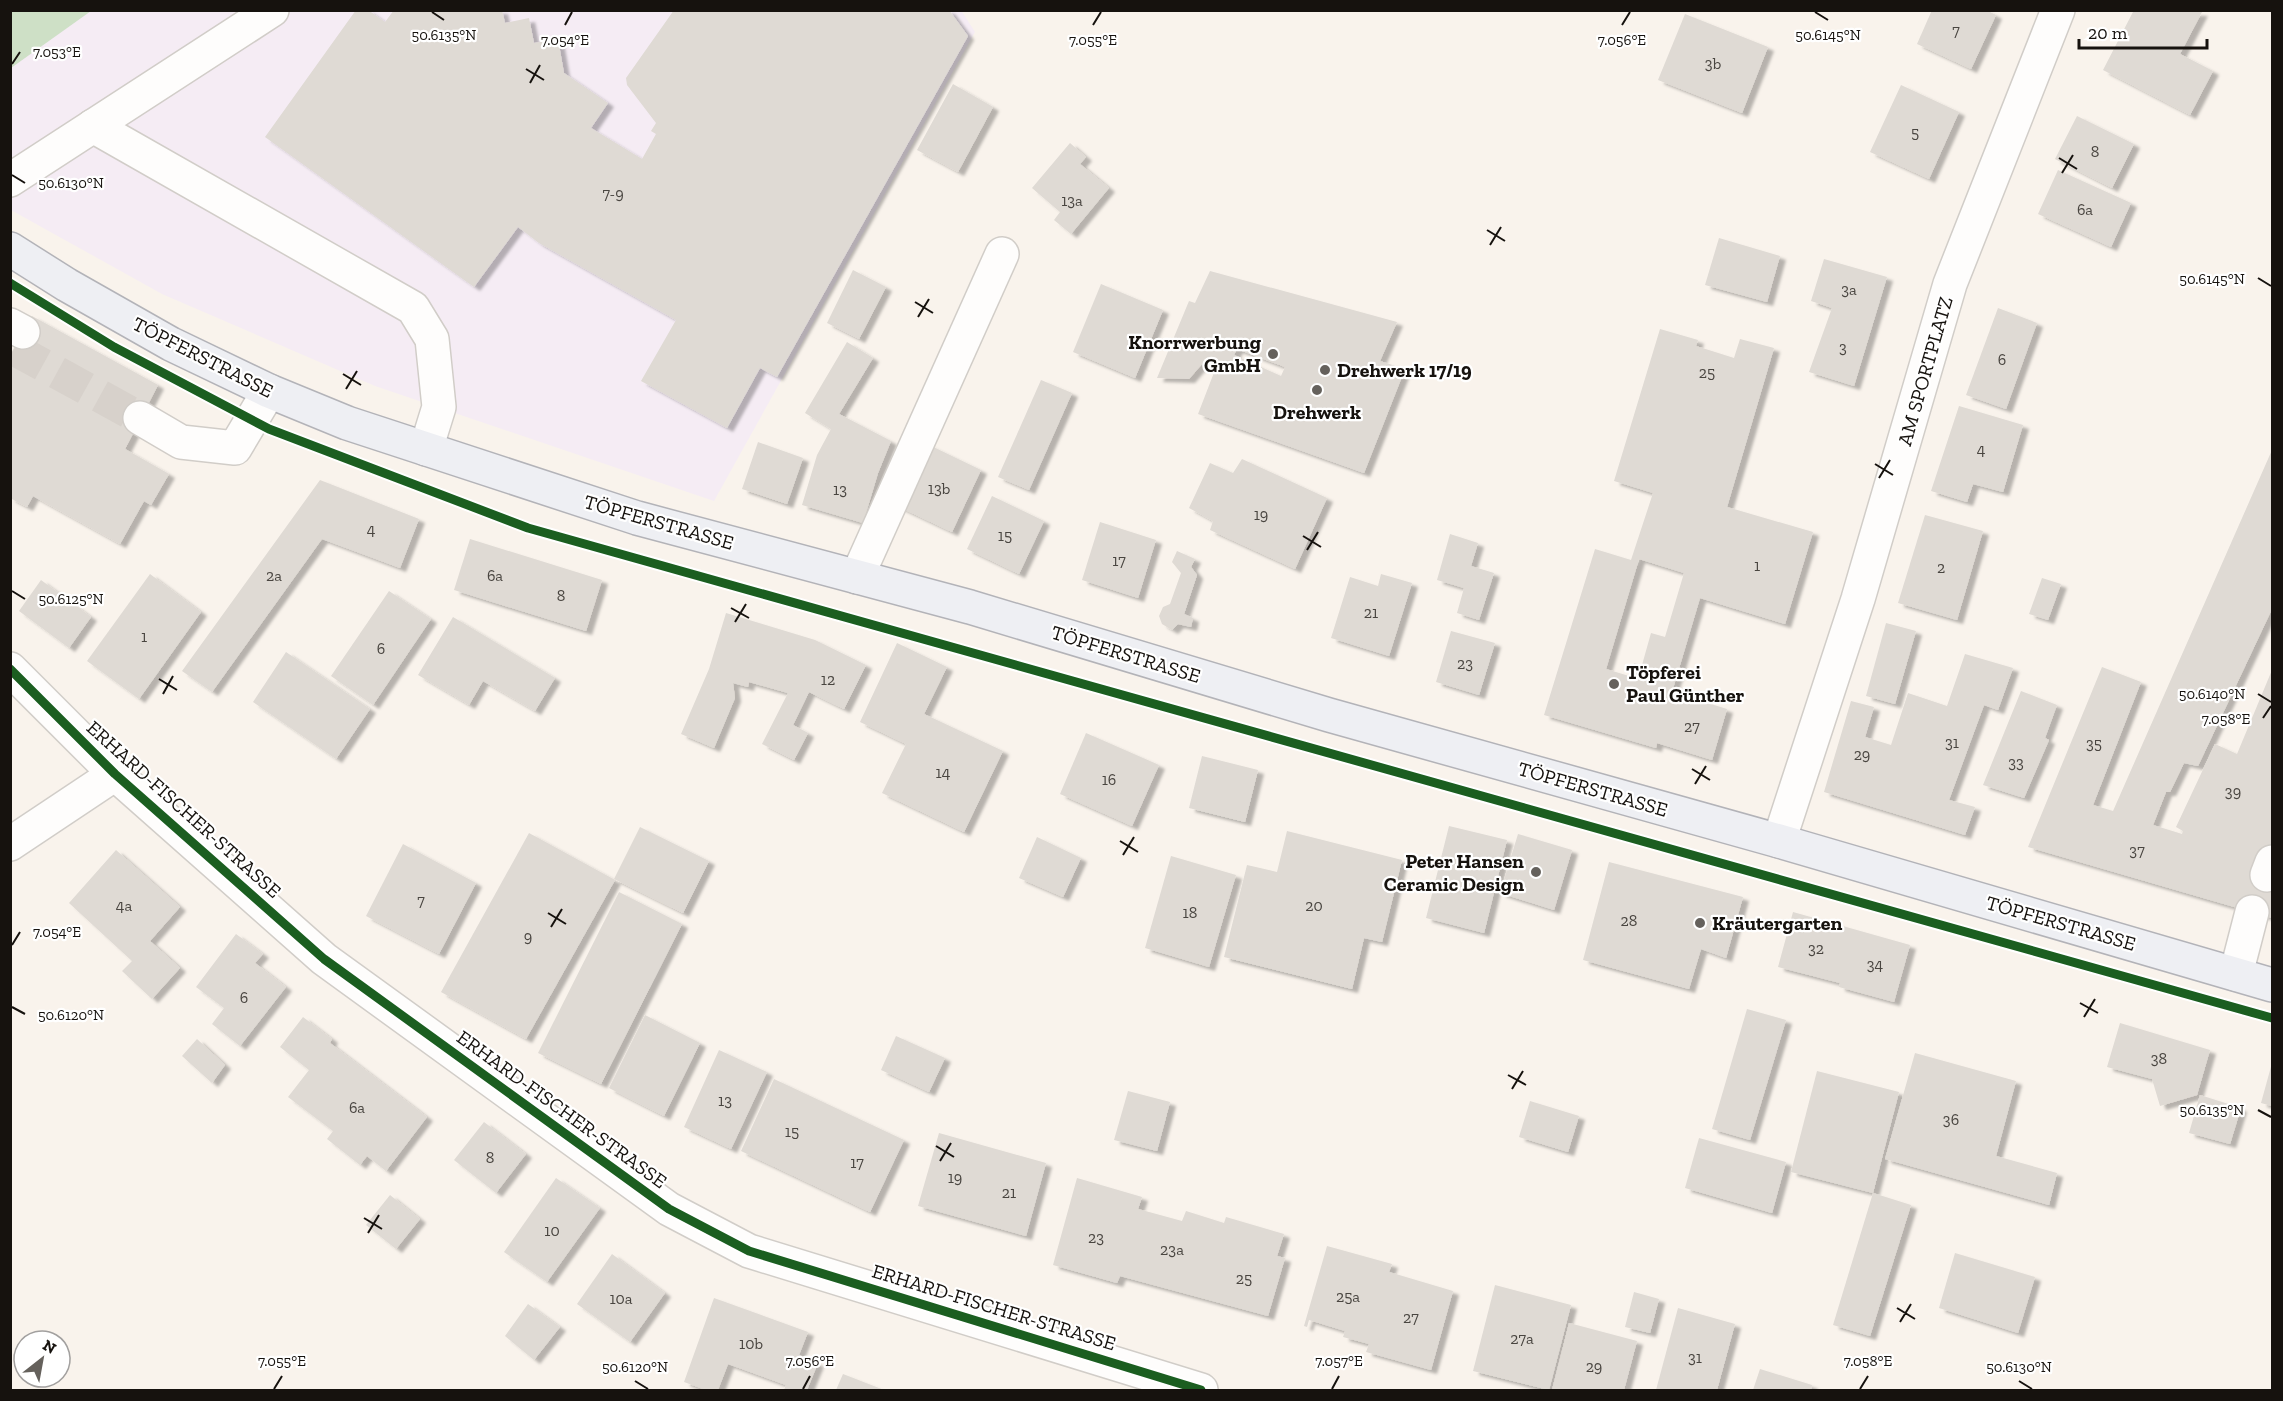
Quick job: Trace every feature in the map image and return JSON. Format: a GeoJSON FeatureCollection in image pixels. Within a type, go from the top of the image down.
{"type":"FeatureCollection","features":[{"type":"Feature","properties":{"kind":"main road","name":"TÖPFERSTRASSE"},"geometry":{"type":"LineString","coordinates":[[14,259],[171,344],[269,391],[346,423],[637,518],[969,607],[1329,715],[1779,841],[2272,984]]}},
{"type":"Feature","properties":{"kind":"street"},"geometry":{"type":"LineString","coordinates":[[10,180],[272,10]]}},
{"type":"Feature","properties":{"kind":"street","name":"AM SPORTPLATZ"},"geometry":{"type":"LineString","coordinates":[[1779,841],[1858,599],[1950,284],[2058,10]]}},
{"type":"Feature","properties":{"kind":"street"},"geometry":{"type":"LineString","coordinates":[[93,126],[413,308],[432,339],[439,407],[426,449]]}},
{"type":"Feature","properties":{"kind":"street"},"geometry":{"type":"LineString","coordinates":[[857,577],[1002,254]]}},
{"type":"Feature","properties":{"kind":"street"},"geometry":{"type":"LineString","coordinates":[[144,410],[181,442],[235,448],[269,391]]}},
{"type":"Feature","properties":{"kind":"street","name":"ERHARD-FISCHER-STRASSE"},"geometry":{"type":"LineString","coordinates":[[10,669],[114,774],[324,959],[669,1209],[749,1251],[1201,1390]]}},
{"type":"Feature","properties":{"kind":"street"},"geometry":{"type":"LineString","coordinates":[[10,844],[114,774]]}},
{"type":"Feature","properties":{"kind":"street"},"geometry":{"type":"LineString","coordinates":[[2236,974],[2252,912]]}},
{"type":"Feature","properties":{"kind":"shaded area"},"geometry":{"type":"Polygon","coordinates":[[[91,10],[961,10],[975,32],[714,501],[375,386],[162,294],[11,210],[10,68],[91,10]]]}},
{"type":"Feature","properties":{"kind":"green space"},"geometry":{"type":"Polygon","coordinates":[[[11,10],[91,10],[91,11],[11,68],[11,10]]]}},
{"type":"Feature","properties":{"kind":"building"},"geometry":{"type":"Polygon","coordinates":[[[356,10],[368,10],[385,22],[394,10],[502,10],[505,23],[529,18],[534,43],[558,39],[564,73],[608,103],[591,128],[642,159],[656,134],[651,131],[656,123],[627,85],[626,78],[674,10],[949,10],[968,36],[777,377],[760,368],[727,428],[641,381],[676,320],[539,243],[518,227],[474,287],[265,137],[356,10]]]}},
{"type":"Feature","properties":{"kind":"building"},"geometry":{"type":"Polygon","coordinates":[[[1932,10],[1986,10],[1996,15],[1971,69],[1917,44],[1932,10]]]}},
{"type":"Feature","properties":{"kind":"building"},"geometry":{"type":"Polygon","coordinates":[[[2134,10],[2202,12],[2180,54],[2213,71],[2190,115],[2103,70],[2134,10]]]}},
{"type":"Feature","properties":{"kind":"building"},"geometry":{"type":"Polygon","coordinates":[[[1685,14],[1768,47],[1742,113],[1658,80],[1685,14]]]}},
{"type":"Feature","properties":{"kind":"building"},"geometry":{"type":"Polygon","coordinates":[[[953,84],[993,107],[958,172],[917,150],[953,84]]]}},
{"type":"Feature","properties":{"kind":"building"},"geometry":{"type":"Polygon","coordinates":[[[1901,85],[1959,112],[1929,179],[1870,152],[1901,85]]]}},
{"type":"Feature","properties":{"kind":"building"},"geometry":{"type":"Polygon","coordinates":[[[2077,116],[2134,144],[2112,188],[2055,159],[2077,116]]]}},
{"type":"Feature","properties":{"kind":"building"},"geometry":{"type":"Polygon","coordinates":[[[1070,143],[1086,157],[1080,164],[1109,188],[1071,234],[1054,220],[1060,212],[1032,188],[1070,143]]]}},
{"type":"Feature","properties":{"kind":"building"},"geometry":{"type":"Polygon","coordinates":[[[2058,170],[2131,203],[2111,247],[2038,214],[2058,170]]]}},
{"type":"Feature","properties":{"kind":"building"},"geometry":{"type":"Polygon","coordinates":[[[1719,238],[1780,256],[1767,302],[1705,285],[1719,238]]]}},
{"type":"Feature","properties":{"kind":"building"},"geometry":{"type":"Polygon","coordinates":[[[1824,259],[1887,277],[1854,386],[1809,372],[1832,308],[1811,301],[1824,259]]]}},
{"type":"Feature","properties":{"kind":"building"},"geometry":{"type":"Polygon","coordinates":[[[853,270],[886,287],[859,339],[827,323],[853,270]]]}},
{"type":"Feature","properties":{"kind":"building"},"geometry":{"type":"Polygon","coordinates":[[[1210,271],[1397,322],[1380,361],[1405,369],[1364,473],[1198,414],[1215,370],[1202,364],[1189,379],[1157,378],[1189,301],[1195,303],[1210,271]],[[1237,349],[1234,355],[1281,376],[1285,367],[1237,349]]]}},
{"type":"Feature","properties":{"kind":"building"},"geometry":{"type":"Polygon","coordinates":[[[1101,284],[1163,310],[1135,378],[1073,352],[1101,284]]]}},
{"type":"Feature","properties":{"kind":"building"},"geometry":{"type":"Polygon","coordinates":[[[1998,308],[2037,323],[2006,409],[1966,395],[1998,308]]]}},
{"type":"Feature","properties":{"kind":"building"},"geometry":{"type":"Polygon","coordinates":[[[32,316],[158,385],[125,449],[169,474],[151,505],[144,501],[120,544],[33,496],[27,507],[10,498],[10,355],[32,316]]]}},
{"type":"Feature","properties":{"kind":"building"},"geometry":{"type":"Polygon","coordinates":[[[1660,329],[1698,340],[1696,346],[1734,358],[1740,339],[1774,348],[1727,507],[1813,532],[1785,624],[1700,598],[1672,692],[1727,709],[1712,760],[1657,743],[1656,748],[1544,715],[1595,549],[1631,560],[1653,493],[1614,481],[1660,329]],[[1639,559],[1606,669],[1629,676],[1634,663],[1642,665],[1651,633],[1665,637],[1684,573],[1639,559]]]}},
{"type":"Feature","properties":{"kind":"building"},"geometry":{"type":"Polygon","coordinates":[[[847,342],[873,358],[839,414],[891,441],[878,473],[863,523],[802,505],[817,455],[831,429],[805,413],[847,342]]]}},
{"type":"Feature","properties":{"kind":"building"},"geometry":{"type":"Polygon","coordinates":[[[1041,380],[1072,393],[1029,490],[998,477],[1041,380]]]}},
{"type":"Feature","properties":{"kind":"building"},"geometry":{"type":"Polygon","coordinates":[[[1959,406],[2023,425],[2003,492],[1973,484],[1967,502],[1931,491],[1959,406]]]}},
{"type":"Feature","properties":{"kind":"building"},"geometry":{"type":"Polygon","coordinates":[[[758,442],[803,458],[787,504],[742,489],[758,442]]]}},
{"type":"Feature","properties":{"kind":"building"},"geometry":{"type":"Polygon","coordinates":[[[927,444],[981,470],[952,532],[897,506],[927,444]]]}},
{"type":"Feature","properties":{"kind":"building"},"geometry":{"type":"Polygon","coordinates":[[[2272,450],[2272,609],[2198,766],[2184,763],[2170,792],[2166,792],[2153,825],[2182,834],[2183,831],[2176,827],[2215,744],[2237,754],[2272,670],[2272,918],[2028,847],[2102,667],[2141,682],[2093,805],[2113,811],[2272,450]]]}},
{"type":"Feature","properties":{"kind":"building"},"geometry":{"type":"Polygon","coordinates":[[[1242,459],[1327,498],[1295,569],[1210,530],[1213,521],[1189,508],[1210,463],[1233,473],[1242,459]]]}},
{"type":"Feature","properties":{"kind":"building"},"geometry":{"type":"Polygon","coordinates":[[[320,480],[419,519],[400,568],[322,539],[212,692],[182,671],[320,480]]]}},
{"type":"Feature","properties":{"kind":"building"},"geometry":{"type":"Polygon","coordinates":[[[992,496],[1044,521],[1019,574],[967,549],[992,496]]]}},
{"type":"Feature","properties":{"kind":"building"},"geometry":{"type":"Polygon","coordinates":[[[1925,515],[1983,531],[1957,620],[1898,603],[1925,515]]]}},
{"type":"Feature","properties":{"kind":"building"},"geometry":{"type":"Polygon","coordinates":[[[1100,522],[1156,540],[1138,598],[1082,580],[1100,522]]]}},
{"type":"Feature","properties":{"kind":"building"},"geometry":{"type":"Polygon","coordinates":[[[1450,534],[1478,543],[1471,566],[1494,573],[1479,620],[1457,613],[1464,588],[1437,580],[1450,534]]]}},
{"type":"Feature","properties":{"kind":"building"},"geometry":{"type":"Polygon","coordinates":[[[470,539],[602,580],[586,631],[454,590],[470,539]]]}},
{"type":"Feature","properties":{"kind":"building"},"geometry":{"type":"Polygon","coordinates":[[[1177,551],[1195,559],[1191,567],[1197,575],[1184,614],[1193,618],[1191,627],[1178,624],[1172,630],[1162,624],[1159,616],[1163,607],[1170,604],[1181,573],[1172,562],[1177,551]]]}},
{"type":"Feature","properties":{"kind":"building"},"geometry":{"type":"Polygon","coordinates":[[[150,574],[201,612],[139,699],[87,661],[150,574]]]}},
{"type":"Feature","properties":{"kind":"building"},"geometry":{"type":"Polygon","coordinates":[[[1381,574],[1412,583],[1389,656],[1331,638],[1350,577],[1378,586],[1381,574]]]}},
{"type":"Feature","properties":{"kind":"building"},"geometry":{"type":"Polygon","coordinates":[[[2042,578],[2061,584],[2048,620],[2029,614],[2042,578]]]}},
{"type":"Feature","properties":{"kind":"building"},"geometry":{"type":"Polygon","coordinates":[[[41,580],[91,617],[69,648],[19,611],[41,580]]]}},
{"type":"Feature","properties":{"kind":"building"},"geometry":{"type":"Polygon","coordinates":[[[389,591],[431,619],[373,705],[331,676],[389,591]]]}},
{"type":"Feature","properties":{"kind":"building"},"geometry":{"type":"Polygon","coordinates":[[[726,613],[815,640],[866,665],[844,709],[809,692],[793,725],[808,733],[794,760],[762,744],[788,693],[749,682],[748,687],[733,683],[735,698],[714,748],[681,734],[709,669],[726,613]]]}},
{"type":"Feature","properties":{"kind":"building"},"geometry":{"type":"Polygon","coordinates":[[[453,617],[555,678],[535,711],[483,681],[469,705],[418,675],[453,617]]]}},
{"type":"Feature","properties":{"kind":"building"},"geometry":{"type":"Polygon","coordinates":[[[1886,623],[1916,631],[1895,704],[1866,696],[1886,623]]]}},
{"type":"Feature","properties":{"kind":"building"},"geometry":{"type":"Polygon","coordinates":[[[1451,631],[1495,643],[1479,695],[1436,682],[1451,631]]]}},
{"type":"Feature","properties":{"kind":"building"},"geometry":{"type":"Polygon","coordinates":[[[897,643],[947,667],[924,714],[1003,751],[964,832],[882,793],[906,744],[860,722],[897,643]]]}},
{"type":"Feature","properties":{"kind":"building"},"geometry":{"type":"Polygon","coordinates":[[[286,652],[370,709],[336,759],[253,702],[286,652]]]}},
{"type":"Feature","properties":{"kind":"building"},"geometry":{"type":"Polygon","coordinates":[[[1965,654],[2013,668],[1998,710],[1984,705],[1949,800],[1975,807],[1965,835],[1824,792],[1851,701],[1874,707],[1865,737],[1891,745],[1908,693],[1947,706],[1965,654]]]}},
{"type":"Feature","properties":{"kind":"building"},"geometry":{"type":"Polygon","coordinates":[[[2021,691],[2057,705],[2045,738],[2049,740],[2024,798],[1983,785],[2021,691]]]}},
{"type":"Feature","properties":{"kind":"building"},"geometry":{"type":"Polygon","coordinates":[[[1086,733],[1159,765],[1132,826],[1060,794],[1086,733]]]}},
{"type":"Feature","properties":{"kind":"building"},"geometry":{"type":"Polygon","coordinates":[[[1202,756],[1258,770],[1245,822],[1189,808],[1202,756]]]}},
{"type":"Feature","properties":{"kind":"building"},"geometry":{"type":"Polygon","coordinates":[[[1449,826],[1507,840],[1484,933],[1426,918],[1449,826]]]}},
{"type":"Feature","properties":{"kind":"building"},"geometry":{"type":"Polygon","coordinates":[[[640,827],[709,861],[683,913],[614,879],[640,827]]]}},
{"type":"Feature","properties":{"kind":"building"},"geometry":{"type":"Polygon","coordinates":[[[1287,831],[1402,860],[1382,942],[1364,938],[1352,989],[1224,957],[1247,865],[1277,872],[1287,831]]]}},
{"type":"Feature","properties":{"kind":"building"},"geometry":{"type":"Polygon","coordinates":[[[529,833],[615,880],[526,1039],[441,992],[529,833]]]}},
{"type":"Feature","properties":{"kind":"building","name":"Peter Hansen Ceramic Design"},"geometry":{"type":"Polygon","coordinates":[[[1518,834],[1572,850],[1554,910],[1500,893],[1518,834]]]}},
{"type":"Feature","properties":{"kind":"building"},"geometry":{"type":"Polygon","coordinates":[[[1037,837],[1081,858],[1063,897],[1019,878],[1037,837]]]}},
{"type":"Feature","properties":{"kind":"building"},"geometry":{"type":"Polygon","coordinates":[[[403,844],[476,883],[439,954],[366,916],[403,844]]]}},
{"type":"Feature","properties":{"kind":"building"},"geometry":{"type":"Polygon","coordinates":[[[116,850],[180,907],[150,941],[180,968],[152,999],[122,971],[132,961],[69,903],[116,850]]]}},
{"type":"Feature","properties":{"kind":"building"},"geometry":{"type":"Polygon","coordinates":[[[1171,856],[1236,875],[1209,967],[1145,948],[1171,856]]]}},
{"type":"Feature","properties":{"kind":"building"},"geometry":{"type":"Polygon","coordinates":[[[1609,862],[1743,897],[1726,958],[1701,949],[1689,989],[1583,960],[1609,862]]]}},
{"type":"Feature","properties":{"kind":"building"},"geometry":{"type":"Polygon","coordinates":[[[619,892],[682,924],[601,1084],[538,1053],[619,892]]]}},
{"type":"Feature","properties":{"kind":"building"},"geometry":{"type":"Polygon","coordinates":[[[1793,912],[1910,945],[1894,1002],[1839,987],[1840,983],[1778,967],[1793,912]]]}},
{"type":"Feature","properties":{"kind":"building"},"geometry":{"type":"Polygon","coordinates":[[[236,934],[263,954],[255,963],[286,987],[240,1046],[212,1024],[224,1008],[196,987],[236,934]]]}},
{"type":"Feature","properties":{"kind":"building"},"geometry":{"type":"Polygon","coordinates":[[[1747,1009],[1786,1020],[1750,1140],[1712,1129],[1747,1009]]]}},
{"type":"Feature","properties":{"kind":"building"},"geometry":{"type":"Polygon","coordinates":[[[645,1015],[700,1043],[664,1116],[609,1088],[645,1015]]]}},
{"type":"Feature","properties":{"kind":"building"},"geometry":{"type":"Polygon","coordinates":[[[303,1017],[332,1039],[330,1043],[427,1117],[386,1171],[367,1156],[360,1165],[327,1139],[333,1131],[288,1097],[309,1070],[280,1047],[303,1017]]]}},
{"type":"Feature","properties":{"kind":"building"},"geometry":{"type":"Polygon","coordinates":[[[2120,1023],[2210,1050],[2197,1095],[2160,1106],[2152,1079],[2107,1067],[2120,1023]]]}},
{"type":"Feature","properties":{"kind":"building"},"geometry":{"type":"Polygon","coordinates":[[[896,1036],[945,1058],[929,1092],[881,1070],[896,1036]]]}},
{"type":"Feature","properties":{"kind":"building"},"geometry":{"type":"Polygon","coordinates":[[[197,1039],[225,1065],[212,1083],[182,1056],[197,1039]]]}},
{"type":"Feature","properties":{"kind":"building"},"geometry":{"type":"Polygon","coordinates":[[[719,1050],[767,1072],[731,1149],[684,1127],[719,1050]]]}},
{"type":"Feature","properties":{"kind":"building"},"geometry":{"type":"Polygon","coordinates":[[[1915,1053],[2016,1081],[1996,1156],[2057,1173],[2049,1205],[1885,1159],[1915,1053]]]}},
{"type":"Feature","properties":{"kind":"building"},"geometry":{"type":"Polygon","coordinates":[[[2272,1063],[2272,1106],[2261,1103],[2272,1063]]]}},
{"type":"Feature","properties":{"kind":"building"},"geometry":{"type":"Polygon","coordinates":[[[1817,1071],[1899,1092],[1873,1193],[1791,1172],[1817,1071]]]}},
{"type":"Feature","properties":{"kind":"building"},"geometry":{"type":"Polygon","coordinates":[[[774,1079],[904,1140],[870,1212],[741,1151],[774,1079]]]}},
{"type":"Feature","properties":{"kind":"building"},"geometry":{"type":"Polygon","coordinates":[[[1128,1091],[1170,1102],[1157,1151],[1114,1140],[1128,1091]]]}},
{"type":"Feature","properties":{"kind":"building"},"geometry":{"type":"Polygon","coordinates":[[[2200,1095],[2241,1108],[2230,1144],[2189,1133],[2200,1095]]]}},
{"type":"Feature","properties":{"kind":"building"},"geometry":{"type":"Polygon","coordinates":[[[1530,1101],[1579,1116],[1568,1152],[1519,1137],[1530,1101]]]}},
{"type":"Feature","properties":{"kind":"building"},"geometry":{"type":"Polygon","coordinates":[[[484,1122],[526,1154],[496,1193],[454,1160],[484,1122]]]}},
{"type":"Feature","properties":{"kind":"building"},"geometry":{"type":"Polygon","coordinates":[[[939,1133],[1046,1163],[1026,1236],[918,1206],[939,1133]]]}},
{"type":"Feature","properties":{"kind":"building"},"geometry":{"type":"Polygon","coordinates":[[[1699,1138],[1786,1162],[1772,1213],[1685,1188],[1699,1138]]]}},
{"type":"Feature","properties":{"kind":"building"},"geometry":{"type":"Polygon","coordinates":[[[556,1178],[600,1208],[547,1282],[504,1252],[556,1178]]]}},
{"type":"Feature","properties":{"kind":"building"},"geometry":{"type":"Polygon","coordinates":[[[1077,1178],[1142,1197],[1138,1209],[1182,1221],[1186,1211],[1224,1223],[1226,1217],[1284,1234],[1277,1256],[1285,1258],[1268,1316],[1120,1276],[1117,1283],[1053,1265],[1077,1178]]]}},
{"type":"Feature","properties":{"kind":"building"},"geometry":{"type":"Polygon","coordinates":[[[1873,1193],[1911,1205],[1870,1336],[1833,1325],[1873,1193]]]}},
{"type":"Feature","properties":{"kind":"building"},"geometry":{"type":"Polygon","coordinates":[[[390,1195],[420,1219],[396,1249],[366,1225],[390,1195]]]}},
{"type":"Feature","properties":{"kind":"building"},"geometry":{"type":"Polygon","coordinates":[[[1327,1246],[1392,1264],[1389,1272],[1453,1291],[1431,1370],[1366,1352],[1369,1344],[1343,1337],[1345,1331],[1309,1320],[1307,1327],[1304,1326],[1327,1246]]]}},
{"type":"Feature","properties":{"kind":"building"},"geometry":{"type":"Polygon","coordinates":[[[1955,1253],[2035,1277],[2018,1333],[1939,1308],[1955,1253]]]}},
{"type":"Feature","properties":{"kind":"building"},"geometry":{"type":"Polygon","coordinates":[[[612,1254],[665,1293],[630,1342],[577,1304],[612,1254]]]}},
{"type":"Feature","properties":{"kind":"building"},"geometry":{"type":"Polygon","coordinates":[[[1495,1285],[1571,1305],[1549,1390],[1473,1371],[1495,1285]]]}},
{"type":"Feature","properties":{"kind":"building"},"geometry":{"type":"Polygon","coordinates":[[[1634,1292],[1659,1299],[1650,1333],[1625,1327],[1634,1292]]]}},
{"type":"Feature","properties":{"kind":"building"},"geometry":{"type":"Polygon","coordinates":[[[714,1298],[808,1332],[799,1355],[818,1363],[807,1390],[784,1390],[786,1385],[728,1364],[718,1390],[706,1390],[684,1382],[714,1298]]]}},
{"type":"Feature","properties":{"kind":"building"},"geometry":{"type":"Polygon","coordinates":[[[528,1304],[560,1327],[534,1360],[505,1336],[528,1304]]]}},
{"type":"Feature","properties":{"kind":"building"},"geometry":{"type":"Polygon","coordinates":[[[1678,1308],[1735,1324],[1717,1390],[1656,1390],[1678,1308]]]}},
{"type":"Feature","properties":{"kind":"building"},"geometry":{"type":"Polygon","coordinates":[[[1569,1323],[1637,1341],[1624,1390],[1552,1390],[1569,1323]]]}},
{"type":"Feature","properties":{"kind":"building"},"geometry":{"type":"Polygon","coordinates":[[[1760,1369],[1812,1385],[1811,1390],[1753,1390],[1760,1369]]]}},
{"type":"Feature","properties":{"kind":"building"},"geometry":{"type":"Polygon","coordinates":[[[843,1374],[884,1390],[836,1390],[843,1374]]]}},
{"type":"Feature","properties":{"kind":"tunnel"},"geometry":{"type":"LineString","coordinates":[[14,349],[140,418]]}},
{"type":"Feature","properties":{"kind":"cycle path"},"geometry":{"type":"LineString","coordinates":[[10,283],[114,347],[269,429],[528,528],[2272,1018]]}},
{"type":"Feature","properties":{"kind":"cycle path"},"geometry":{"type":"LineString","coordinates":[[10,669],[115,774],[324,959],[669,1209],[749,1251],[1201,1390]]}},
{"type":"Feature","properties":{"kind":"place","name":"Knorrwerbung GmbH"},"geometry":{"type":"Point","coordinates":[1273,354]}},
{"type":"Feature","properties":{"kind":"place","name":"Drehwerk 17/19"},"geometry":{"type":"Point","coordinates":[1325,370]}},
{"type":"Feature","properties":{"kind":"place","name":"Drehwerk"},"geometry":{"type":"Point","coordinates":[1317,390]}},
{"type":"Feature","properties":{"kind":"place","name":"Töpferei Paul Günther"},"geometry":{"type":"Point","coordinates":[1614,684]}},
{"type":"Feature","properties":{"kind":"place","name":"Peter Hansen Ceramic Design"},"geometry":{"type":"Point","coordinates":[1536,872]}},
{"type":"Feature","properties":{"kind":"place","name":"Kräutergarten"},"geometry":{"type":"Point","coordinates":[1700,923]}}]}
